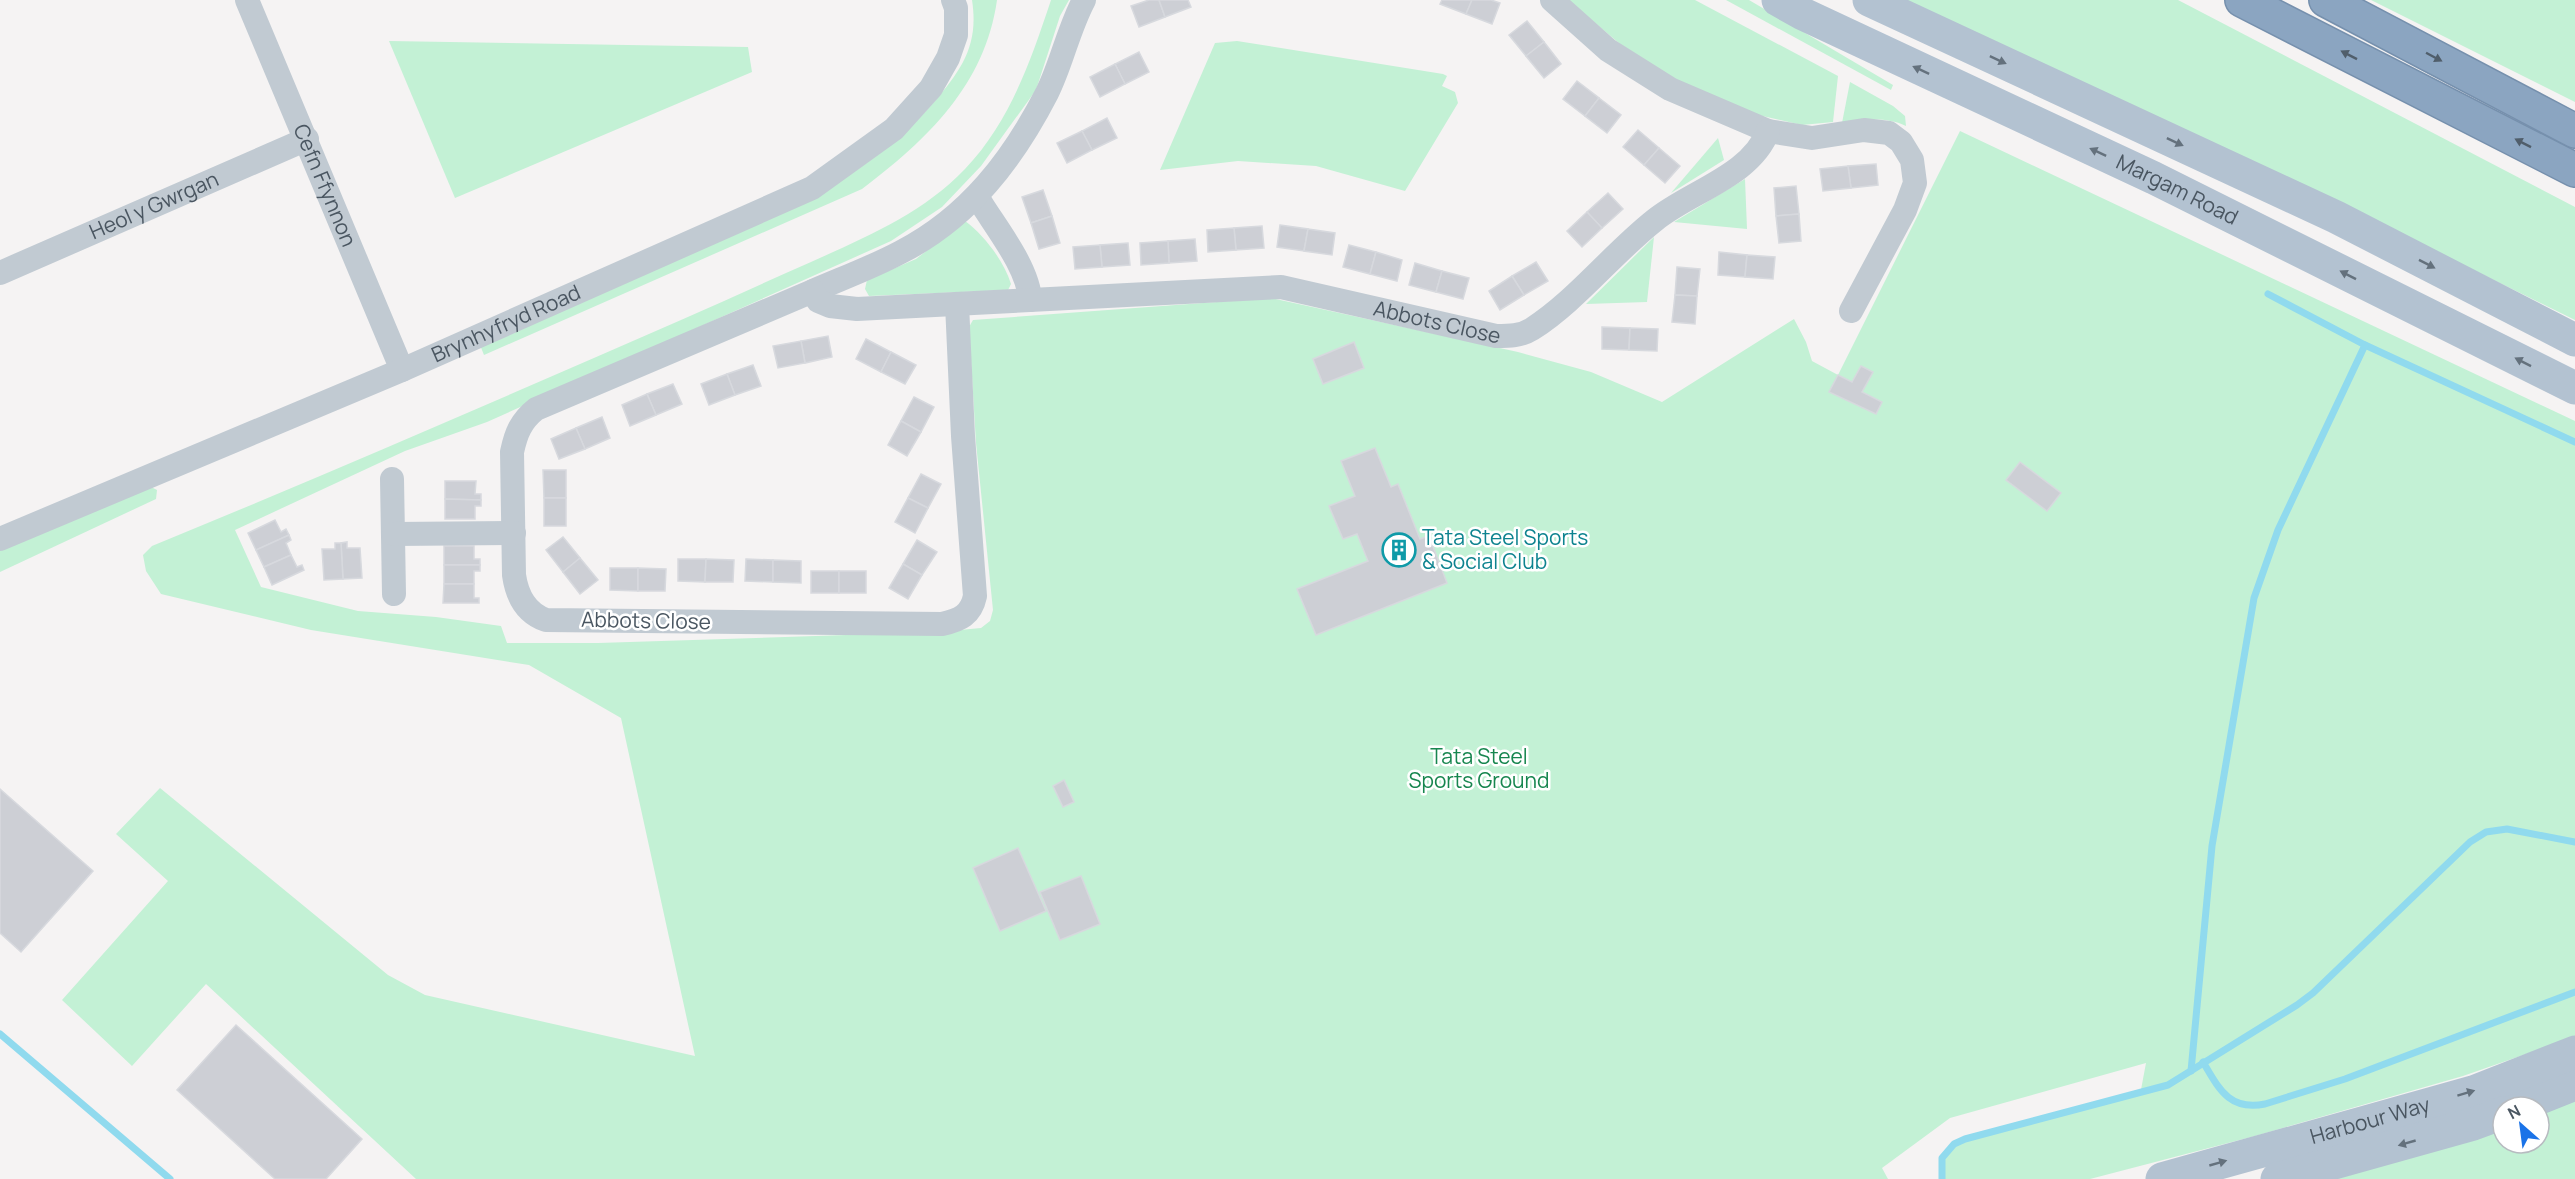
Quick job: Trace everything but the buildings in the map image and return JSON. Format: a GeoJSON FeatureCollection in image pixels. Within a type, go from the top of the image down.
{"type":"FeatureCollection","features":[{"type":"Feature","properties":{"kind":"highway"},"geometry":{"type":"LineString","coordinates":[[2242,0],[2575,170]]}},
{"type":"Feature","properties":{"kind":"highway"},"geometry":{"type":"LineString","coordinates":[[2326,0],[2575,131]]}},
{"type":"Feature","properties":{"kind":"main road","name":"Margam Road"},"geometry":{"type":"LineString","coordinates":[[1778,0],[1852,38],[2154,178],[2575,388]]}},
{"type":"Feature","properties":{"kind":"main road","name":"Margam Road"},"geometry":{"type":"LineString","coordinates":[[1869,0],[2336,217],[2575,340]]}},
{"type":"Feature","properties":{"kind":"main road","name":"Harbour Way"},"geometry":{"type":"LineString","coordinates":[[2162,1179],[2473,1092],[2575,1052]]}},
{"type":"Feature","properties":{"kind":"main road"},"geometry":{"type":"LineString","coordinates":[[2547,1095],[2575,1084]]}},
{"type":"Feature","properties":{"kind":"main road","name":"Harbour Way"},"geometry":{"type":"LineString","coordinates":[[2277,1179],[2491,1117]]}},
{"type":"Feature","properties":{"kind":"street","name":"Cefn Ffynnon"},"geometry":{"type":"LineString","coordinates":[[248,0],[402,370]]}},
{"type":"Feature","properties":{"kind":"street","name":"Brynhyfryd Road"},"geometry":{"type":"LineString","coordinates":[[0,539],[402,370],[812,188],[894,129],[931,88],[948,58],[956,34],[956,8],[953,0]]}},
{"type":"Feature","properties":{"kind":"street","name":"Abbots Close"},"geometry":{"type":"LineString","coordinates":[[957,304],[963,436],[975,596],[973,608],[968,614],[958,620],[942,624],[546,621],[536,617],[529,610],[516,588],[512,452],[516,433],[530,413],[625,369],[903,252],[955,217],[974,200],[1002,168],[1048,91],[1072,21],[1084,0]]}},
{"type":"Feature","properties":{"kind":"street"},"geometry":{"type":"LineString","coordinates":[[1552,0],[1608,50],[1670,89],[1768,131],[1812,138],[1864,130],[1889,133],[1901,142],[1912,159],[1915,183],[1905,210],[1851,311]]}},
{"type":"Feature","properties":{"kind":"street","name":"Abbots Close"},"geometry":{"type":"LineString","coordinates":[[813,291],[818,301],[830,306],[857,309],[1281,287],[1496,336],[1516,336],[1529,331],[1550,316],[1656,219],[1742,165],[1763,144],[1768,131]]}},
{"type":"Feature","properties":{"kind":"street","name":"Heol y Gwrgan"},"geometry":{"type":"LineString","coordinates":[[0,273],[307,139]]}},
{"type":"Feature","properties":{"kind":"street"},"geometry":{"type":"LineString","coordinates":[[974,200],[981,203],[1010,250],[1024,276],[1030,300]]}},
{"type":"Feature","properties":{"kind":"street"},"geometry":{"type":"LineString","coordinates":[[392,480],[394,594]]}},
{"type":"Feature","properties":{"kind":"street"},"geometry":{"type":"LineString","coordinates":[[393,534],[514,533]]}},
{"type":"Feature","properties":{"kind":"green space"},"geometry":{"type":"Polygon","coordinates":[[[972,0],[997,0],[990,31],[980,58],[966,84],[930,130],[909,151],[862,189],[484,355],[480,345],[776,214],[844,178],[876,156],[906,131],[934,102],[960,67],[966,56],[973,30],[972,0]]]}},
{"type":"Feature","properties":{"kind":"green space","name":"Tata Steel Sports Ground"},"geometry":{"type":"Polygon","coordinates":[[[1051,0],[1069,0],[1060,16],[1036,90],[981,166],[942,207],[891,241],[487,422],[405,451],[235,530],[261,587],[358,611],[436,617],[501,626],[507,643],[598,643],[938,632],[981,628],[990,621],[993,610],[976,443],[969,327],[973,320],[1271,298],[1518,352],[1591,372],[1662,402],[1794,319],[1806,342],[1812,361],[1838,375],[1960,131],[2575,421],[2575,1037],[2463,1076],[2255,1136],[2090,1179],[1942,1179],[1942,1165],[1948,1150],[1965,1139],[2140,1095],[2146,1063],[1950,1118],[1882,1168],[1888,1179],[416,1179],[206,984],[132,1066],[62,1000],[168,881],[116,834],[160,788],[388,975],[425,995],[695,1056],[621,718],[529,665],[311,630],[161,594],[146,571],[143,555],[152,546],[713,306],[852,243],[912,212],[931,199],[965,169],[995,131],[1027,67],[1051,0]]]}},
{"type":"Feature","properties":{"kind":"green space"},"geometry":{"type":"Polygon","coordinates":[[[1568,0],[1695,0],[1838,76],[1833,122],[1802,125],[1758,115],[1681,83],[1620,44],[1568,0]]]}},
{"type":"Feature","properties":{"kind":"green space"},"geometry":{"type":"Polygon","coordinates":[[[1726,0],[1749,0],[1893,85],[1891,90],[1726,0]]]}},
{"type":"Feature","properties":{"kind":"green space"},"geometry":{"type":"Polygon","coordinates":[[[1901,0],[2178,0],[2575,207],[2575,320],[2244,157],[1901,0]]]}},
{"type":"Feature","properties":{"kind":"green space"},"geometry":{"type":"Polygon","coordinates":[[[2371,0],[2575,0],[2575,102],[2371,0]]]}},
{"type":"Feature","properties":{"kind":"green space"},"geometry":{"type":"Polygon","coordinates":[[[389,41],[748,47],[752,72],[455,198],[389,41]]]}},
{"type":"Feature","properties":{"kind":"green space"},"geometry":{"type":"Polygon","coordinates":[[[1237,41],[1443,74],[1447,76],[1442,86],[1455,92],[1458,103],[1405,191],[1316,166],[1238,161],[1160,170],[1215,43],[1237,41]]]}},
{"type":"Feature","properties":{"kind":"green space"},"geometry":{"type":"Polygon","coordinates":[[[1850,82],[1893,106],[1905,116],[1906,126],[1882,120],[1842,123],[1850,82]]]}},
{"type":"Feature","properties":{"kind":"green space"},"geometry":{"type":"Polygon","coordinates":[[[1718,138],[1724,160],[1671,193],[1718,138]]]}},
{"type":"Feature","properties":{"kind":"green space"},"geometry":{"type":"Polygon","coordinates":[[[1745,179],[1747,229],[1674,222],[1745,179]]]}},
{"type":"Feature","properties":{"kind":"green space"},"geometry":{"type":"Polygon","coordinates":[[[965,221],[986,241],[998,258],[1011,284],[1008,290],[869,296],[865,289],[867,280],[916,259],[965,221]]]}},
{"type":"Feature","properties":{"kind":"green space"},"geometry":{"type":"Polygon","coordinates":[[[1654,237],[1647,302],[1586,304],[1654,237]]]}},
{"type":"Feature","properties":{"kind":"green space"},"geometry":{"type":"Polygon","coordinates":[[[151,487],[157,490],[156,499],[0,572],[0,548],[151,487]]]}},
{"type":"Feature","properties":{"kind":"green space"},"geometry":{"type":"Polygon","coordinates":[[[2575,1101],[2575,1179],[2324,1179],[2491,1130],[2491,1155],[2551,1155],[2551,1110],[2575,1101]]]}},
{"type":"Feature","properties":{"kind":"waterway"},"geometry":{"type":"LineString","coordinates":[[2191,1071],[2212,846],[2254,598],[2278,530],[2365,345],[2268,294]]}},
{"type":"Feature","properties":{"kind":"waterway"},"geometry":{"type":"LineString","coordinates":[[2365,345],[2575,442]]}},
{"type":"Feature","properties":{"kind":"waterway"},"geometry":{"type":"LineString","coordinates":[[1942,1179],[1942,1158],[1954,1144],[1965,1139],[2168,1085],[2297,1005],[2313,993],[2470,842],[2486,832],[2507,829],[2575,842]]}},
{"type":"Feature","properties":{"kind":"waterway"},"geometry":{"type":"LineString","coordinates":[[2203,1062],[2226,1096],[2242,1104],[2265,1104],[2345,1079],[2575,992]]}},
{"type":"Feature","properties":{"kind":"waterway"},"geometry":{"type":"LineString","coordinates":[[0,1034],[170,1179]]}},
{"type":"Feature","properties":{"kind":"place","name":"Tata Steel Sports & Social Club"},"geometry":{"type":"Point","coordinates":[1399,550]}}]}
